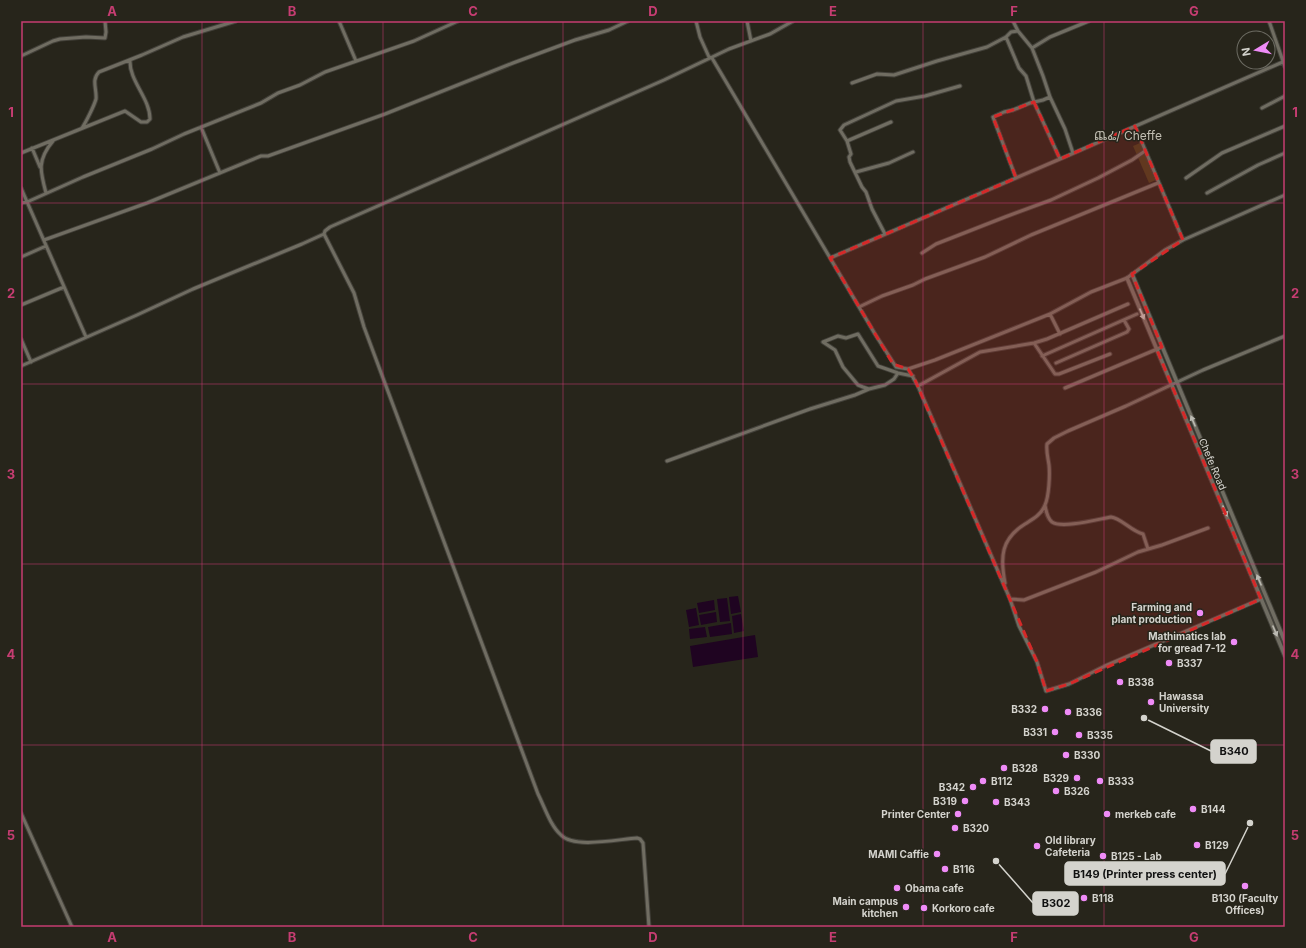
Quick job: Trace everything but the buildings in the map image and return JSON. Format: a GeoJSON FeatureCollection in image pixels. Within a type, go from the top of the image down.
{"type":"FeatureCollection","features":[{"type":"Feature","properties":{"kind":"street"},"geometry":{"type":"LineString","coordinates":[[21,56],[52,41],[60,39],[86,37],[105,38],[105,21]]}},
{"type":"Feature","properties":{"kind":"street"},"geometry":{"type":"LineString","coordinates":[[82,128],[96,98],[94,83],[97,74],[183,37],[236,21]]}},
{"type":"Feature","properties":{"kind":"street"},"geometry":{"type":"LineString","coordinates":[[339,21],[356,61]]}},
{"type":"Feature","properties":{"kind":"street"},"geometry":{"type":"LineString","coordinates":[[21,203],[27,202],[152,150],[201,127],[261,103],[278,93],[300,85],[325,72],[414,41],[458,21]]}},
{"type":"Feature","properties":{"kind":"street"},"geometry":{"type":"LineString","coordinates":[[44,240],[147,203],[261,156],[268,156],[385,114],[513,63],[575,40],[609,30],[628,21]]}},
{"type":"Feature","properties":{"kind":"street"},"geometry":{"type":"LineString","coordinates":[[696,21],[700,37],[707,54],[712,58],[896,367],[908,369],[936,360],[1050,314],[1091,292],[1127,278],[1165,250],[1183,240],[1285,195]]}},
{"type":"Feature","properties":{"kind":"street"},"geometry":{"type":"LineString","coordinates":[[747,21],[751,41]]}},
{"type":"Feature","properties":{"kind":"street"},"geometry":{"type":"LineString","coordinates":[[21,366],[137,316],[193,289],[289,250],[324,234],[330,227],[712,58],[715,55],[770,34],[793,21]]}},
{"type":"Feature","properties":{"kind":"street"},"geometry":{"type":"LineString","coordinates":[[1013,21],[1018,31],[1032,48],[1050,97],[1065,129],[1073,153]]}},
{"type":"Feature","properties":{"kind":"street"},"geometry":{"type":"LineString","coordinates":[[1032,48],[1050,37],[1089,21]]}},
{"type":"Feature","properties":{"kind":"street"},"geometry":{"type":"LineString","coordinates":[[1269,21],[1285,67]]}},
{"type":"Feature","properties":{"kind":"street"},"geometry":{"type":"LineString","coordinates":[[852,83],[877,74],[894,75],[987,47],[1006,37],[1011,32],[1018,31]]}},
{"type":"Feature","properties":{"kind":"street"},"geometry":{"type":"LineString","coordinates":[[1006,37],[1019,68],[1026,76],[1034,102],[1060,159]]}},
{"type":"Feature","properties":{"kind":"street"},"geometry":{"type":"LineString","coordinates":[[21,153],[125,110],[142,122],[146,122],[150,119],[148,109],[130,68],[130,60]]}},
{"type":"Feature","properties":{"kind":"street"},"geometry":{"type":"LineString","coordinates":[[830,258],[1284,62]]}},
{"type":"Feature","properties":{"kind":"street"},"geometry":{"type":"LineString","coordinates":[[884,234],[849,157],[851,154],[847,141],[840,130],[844,125],[896,101],[925,96],[960,86]]}},
{"type":"Feature","properties":{"kind":"street"},"geometry":{"type":"LineString","coordinates":[[1262,108],[1285,96]]}},
{"type":"Feature","properties":{"kind":"street"},"geometry":{"type":"LineString","coordinates":[[1016,178],[993,117],[1050,97]]}},
{"type":"Feature","properties":{"kind":"street"},"geometry":{"type":"LineString","coordinates":[[847,141],[891,122]]}},
{"type":"Feature","properties":{"kind":"street"},"geometry":{"type":"LineString","coordinates":[[1135,126],[1183,240]]}},
{"type":"Feature","properties":{"kind":"street"},"geometry":{"type":"LineString","coordinates":[[1186,178],[1222,153],[1285,126]]}},
{"type":"Feature","properties":{"kind":"street"},"geometry":{"type":"LineString","coordinates":[[201,127],[220,173]]}},
{"type":"Feature","properties":{"kind":"street"},"geometry":{"type":"LineString","coordinates":[[40,167],[42,160],[54,140]]}},
{"type":"Feature","properties":{"kind":"street"},"geometry":{"type":"LineString","coordinates":[[32,148],[40,167],[46,193]]}},
{"type":"Feature","properties":{"kind":"street"},"geometry":{"type":"LineString","coordinates":[[856,172],[889,163],[913,152]]}},
{"type":"Feature","properties":{"kind":"street"},"geometry":{"type":"LineString","coordinates":[[922,253],[936,244],[1060,195],[1105,174],[1145,152]]}},
{"type":"Feature","properties":{"kind":"street"},"geometry":{"type":"LineString","coordinates":[[1207,193],[1258,165],[1285,153]]}},
{"type":"Feature","properties":{"kind":"street"},"geometry":{"type":"LineString","coordinates":[[859,307],[882,296],[985,256],[1031,235],[1158,183]]}},
{"type":"Feature","properties":{"kind":"street"},"geometry":{"type":"LineString","coordinates":[[21,188],[86,337]]}},
{"type":"Feature","properties":{"kind":"street"},"geometry":{"type":"LineString","coordinates":[[324,234],[354,293],[364,327],[538,794],[560,835],[570,841],[585,842],[637,838],[642,840],[649,927]]}},
{"type":"Feature","properties":{"kind":"street"},"geometry":{"type":"LineString","coordinates":[[21,257],[46,246]]}},
{"type":"Feature","properties":{"kind":"street","name":"Chefe Road"},"geometry":{"type":"LineString","coordinates":[[1132,274],[1285,642]]}},
{"type":"Feature","properties":{"kind":"street","name":"Chefe Road"},"geometry":{"type":"LineString","coordinates":[[1127,278],[1285,656]]}},
{"type":"Feature","properties":{"kind":"street"},"geometry":{"type":"LineString","coordinates":[[21,306],[64,286]]}},
{"type":"Feature","properties":{"kind":"street"},"geometry":{"type":"LineString","coordinates":[[918,386],[980,352],[1034,343],[1060,334],[1128,304]]}},
{"type":"Feature","properties":{"kind":"street"},"geometry":{"type":"LineString","coordinates":[[1050,314],[1060,334]]}},
{"type":"Feature","properties":{"kind":"street"},"geometry":{"type":"LineString","coordinates":[[1042,356],[1137,314]]}},
{"type":"Feature","properties":{"kind":"street"},"geometry":{"type":"LineString","coordinates":[[1056,363],[1127,332],[1129,329],[1124,320]]}},
{"type":"Feature","properties":{"kind":"street"},"geometry":{"type":"LineString","coordinates":[[869,389],[858,385],[843,367],[835,350],[823,342],[838,336],[846,338],[858,334],[878,366],[898,373],[914,376]]}},
{"type":"Feature","properties":{"kind":"street"},"geometry":{"type":"LineString","coordinates":[[1148,549],[1143,534],[1129,528],[1115,517],[1111,516],[1058,525],[1049,519],[1045,505],[1049,467],[1047,444],[1054,438],[1068,431],[1203,370],[1285,336]]}},
{"type":"Feature","properties":{"kind":"street"},"geometry":{"type":"LineString","coordinates":[[21,339],[31,362]]}},
{"type":"Feature","properties":{"kind":"street"},"geometry":{"type":"LineString","coordinates":[[1034,343],[1055,374],[1059,374],[1110,354]]}},
{"type":"Feature","properties":{"kind":"street"},"geometry":{"type":"LineString","coordinates":[[1065,388],[1162,347]]}},
{"type":"Feature","properties":{"kind":"street"},"geometry":{"type":"LineString","coordinates":[[908,369],[914,376],[1010,598],[1019,626],[1037,662],[1046,691],[1069,684],[1105,666],[1261,599]]}},
{"type":"Feature","properties":{"kind":"street"},"geometry":{"type":"LineString","coordinates":[[667,462],[810,409],[885,385],[894,379],[898,373]]}},
{"type":"Feature","properties":{"kind":"street"},"geometry":{"type":"LineString","coordinates":[[1006,589],[1003,558],[1008,539],[1016,530],[1036,518],[1045,505]]}},
{"type":"Feature","properties":{"kind":"street"},"geometry":{"type":"LineString","coordinates":[[1010,598],[1021,601],[1024,600],[1096,572],[1138,552],[1208,528]]}},
{"type":"Feature","properties":{"kind":"street"},"geometry":{"type":"LineString","coordinates":[[21,813],[72,927]]}},
{"type":"Feature","properties":{"kind":"highlighted area"},"geometry":{"type":"Polygon","coordinates":[[[1034,102],[1060,159],[1135,126],[1183,240],[1132,274],[1162,347],[1157,350],[1261,599],[1069,684],[1046,691],[1037,662],[915,380],[908,369],[893,364],[830,258],[1016,178],[993,117],[1034,102]]]}},
{"type":"Feature","properties":{"kind":"shaded area"},"geometry":{"type":"Polygon","coordinates":[[[1140,143],[1156,180],[1149,183],[1133,146],[1140,143]]]}},
{"type":"Feature","properties":{"kind":"shaded area"},"geometry":{"type":"Polygon","coordinates":[[[738,596],[741,612],[731,614],[729,597],[738,596]]]}},
{"type":"Feature","properties":{"kind":"shaded area"},"geometry":{"type":"Polygon","coordinates":[[[727,598],[730,621],[720,622],[717,599],[727,598]]]}},
{"type":"Feature","properties":{"kind":"shaded area"},"geometry":{"type":"Polygon","coordinates":[[[714,600],[715,610],[699,613],[697,603],[714,600]]]}},
{"type":"Feature","properties":{"kind":"shaded area"},"geometry":{"type":"Polygon","coordinates":[[[696,608],[699,625],[689,627],[686,610],[696,608]]]}},
{"type":"Feature","properties":{"kind":"shaded area"},"geometry":{"type":"Polygon","coordinates":[[[716,612],[717,622],[701,625],[699,615],[716,612]]]}},
{"type":"Feature","properties":{"kind":"shaded area"},"geometry":{"type":"Polygon","coordinates":[[[741,614],[744,631],[734,633],[732,616],[741,614]]]}},
{"type":"Feature","properties":{"kind":"shaded area"},"geometry":{"type":"Polygon","coordinates":[[[731,623],[732,634],[710,637],[708,627],[731,623]]]}},
{"type":"Feature","properties":{"kind":"shaded area"},"geometry":{"type":"Polygon","coordinates":[[[705,627],[707,637],[690,639],[689,629],[705,627]]]}},
{"type":"Feature","properties":{"kind":"shaded area"},"geometry":{"type":"Polygon","coordinates":[[[755,635],[758,657],[693,667],[690,646],[755,635]]]}},
{"type":"Feature","properties":{"kind":"place","name":"Farming and plant production"},"geometry":{"type":"Point","coordinates":[1200,613]}},
{"type":"Feature","properties":{"kind":"place","name":"Mathimatics lab for gread 7-12"},"geometry":{"type":"Point","coordinates":[1234,642]}},
{"type":"Feature","properties":{"kind":"place","name":"B337"},"geometry":{"type":"Point","coordinates":[1169,663]}},
{"type":"Feature","properties":{"kind":"place","name":"B338"},"geometry":{"type":"Point","coordinates":[1120,682]}},
{"type":"Feature","properties":{"kind":"place","name":"Hawassa University"},"geometry":{"type":"Point","coordinates":[1151,702]}},
{"type":"Feature","properties":{"kind":"place","name":"B332"},"geometry":{"type":"Point","coordinates":[1045,709]}},
{"type":"Feature","properties":{"kind":"place","name":"B336"},"geometry":{"type":"Point","coordinates":[1068,712]}},
{"type":"Feature","properties":{"kind":"place","name":"B340"},"geometry":{"type":"Point","coordinates":[1144,718]}},
{"type":"Feature","properties":{"kind":"place","name":"B331"},"geometry":{"type":"Point","coordinates":[1055,732]}},
{"type":"Feature","properties":{"kind":"place","name":"B335"},"geometry":{"type":"Point","coordinates":[1079,735]}},
{"type":"Feature","properties":{"kind":"place","name":"B330"},"geometry":{"type":"Point","coordinates":[1066,755]}},
{"type":"Feature","properties":{"kind":"place","name":"B328"},"geometry":{"type":"Point","coordinates":[1004,768]}},
{"type":"Feature","properties":{"kind":"place","name":"B329"},"geometry":{"type":"Point","coordinates":[1077,778]}},
{"type":"Feature","properties":{"kind":"place","name":"B112"},"geometry":{"type":"Point","coordinates":[983,781]}},
{"type":"Feature","properties":{"kind":"place","name":"B333"},"geometry":{"type":"Point","coordinates":[1100,781]}},
{"type":"Feature","properties":{"kind":"place","name":"B342"},"geometry":{"type":"Point","coordinates":[973,787]}},
{"type":"Feature","properties":{"kind":"place","name":"B326"},"geometry":{"type":"Point","coordinates":[1056,791]}},
{"type":"Feature","properties":{"kind":"place","name":"B319"},"geometry":{"type":"Point","coordinates":[965,801]}},
{"type":"Feature","properties":{"kind":"place","name":"B343"},"geometry":{"type":"Point","coordinates":[996,802]}},
{"type":"Feature","properties":{"kind":"place","name":"B144"},"geometry":{"type":"Point","coordinates":[1193,809]}},
{"type":"Feature","properties":{"kind":"place","name":"Printer Center"},"geometry":{"type":"Point","coordinates":[958,814]}},
{"type":"Feature","properties":{"kind":"place","name":"merkeb cafe"},"geometry":{"type":"Point","coordinates":[1107,814]}},
{"type":"Feature","properties":{"kind":"place","name":"B149 (Printer press center)"},"geometry":{"type":"Point","coordinates":[1250,823]}},
{"type":"Feature","properties":{"kind":"place","name":"B320"},"geometry":{"type":"Point","coordinates":[955,828]}},
{"type":"Feature","properties":{"kind":"place","name":"B129"},"geometry":{"type":"Point","coordinates":[1197,845]}},
{"type":"Feature","properties":{"kind":"place","name":"Old library Cafeteria"},"geometry":{"type":"Point","coordinates":[1037,846]}},
{"type":"Feature","properties":{"kind":"place","name":"MAMI Caffie"},"geometry":{"type":"Point","coordinates":[937,854]}},
{"type":"Feature","properties":{"kind":"place","name":"B125 - Lab"},"geometry":{"type":"Point","coordinates":[1103,856]}},
{"type":"Feature","properties":{"kind":"place","name":"B302"},"geometry":{"type":"Point","coordinates":[996,861]}},
{"type":"Feature","properties":{"kind":"place","name":"B116"},"geometry":{"type":"Point","coordinates":[945,869]}},
{"type":"Feature","properties":{"kind":"place","name":"B130 (Faculty Offices)"},"geometry":{"type":"Point","coordinates":[1245,886]}},
{"type":"Feature","properties":{"kind":"place","name":"Obama cafe"},"geometry":{"type":"Point","coordinates":[897,888]}},
{"type":"Feature","properties":{"kind":"place","name":"B118"},"geometry":{"type":"Point","coordinates":[1084,898]}},
{"type":"Feature","properties":{"kind":"place","name":"Main campus kitchen"},"geometry":{"type":"Point","coordinates":[906,907]}},
{"type":"Feature","properties":{"kind":"place","name":"Korkoro cafe"},"geometry":{"type":"Point","coordinates":[924,908]}},
{"type":"Feature","properties":{"kind":"district","name":"ጨፌ/ Cheffe"},"geometry":{"type":"Point","coordinates":[1128,135]}}]}
